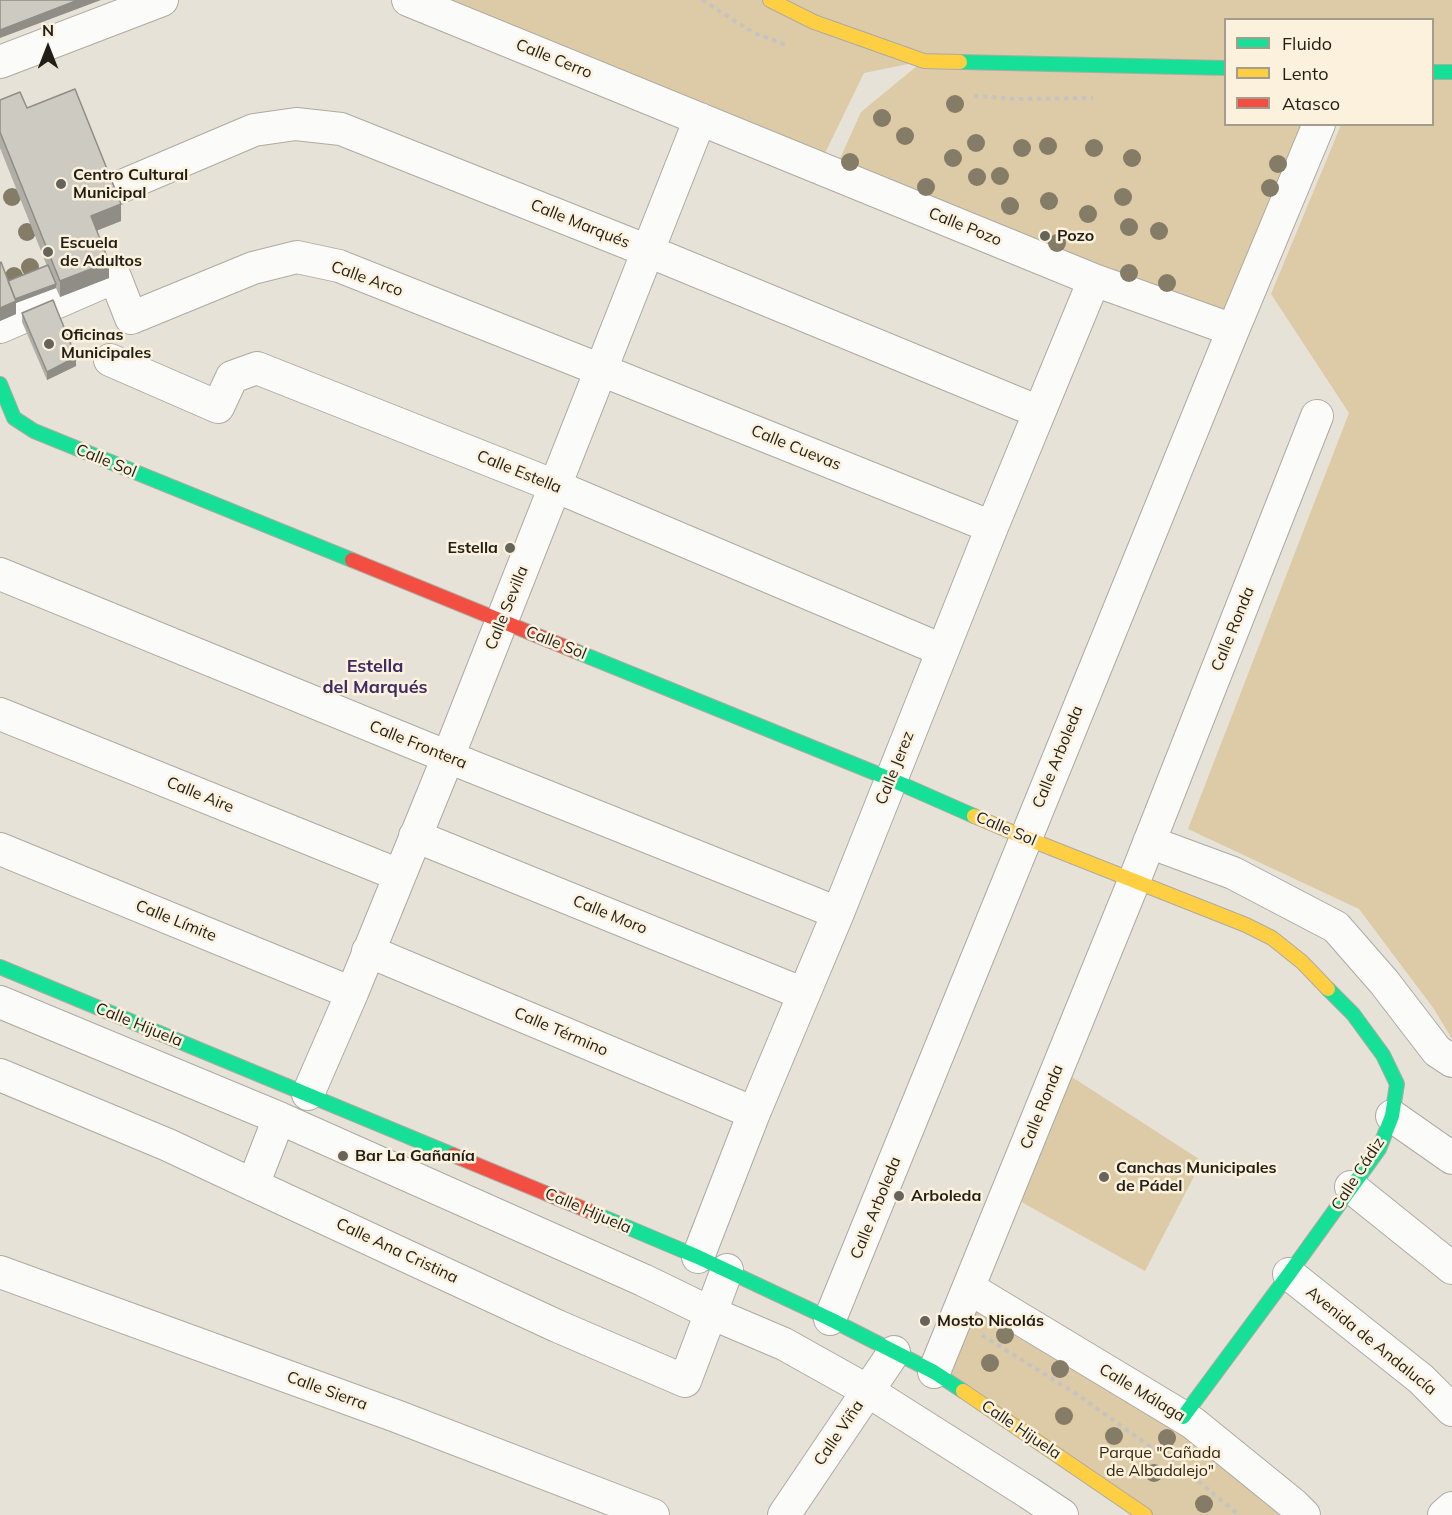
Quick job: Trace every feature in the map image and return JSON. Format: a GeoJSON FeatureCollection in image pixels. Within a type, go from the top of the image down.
{"type":"FeatureCollection","features":[{"type":"Feature","properties":{"kind":"street"},"geometry":{"type":"LineString","coordinates":[[0,62],[162,0]]}},
{"type":"Feature","properties":{"kind":"street","name":"Calle Cerro"},"geometry":{"type":"LineString","coordinates":[[408,0],[700,119]]}},
{"type":"Feature","properties":{"kind":"street"},"geometry":{"type":"LineString","coordinates":[[770,0],[814,22],[924,61],[1224,68]]}},
{"type":"Feature","properties":{"kind":"street"},"geometry":{"type":"LineString","coordinates":[[1434,72],[1452,72]]}},
{"type":"Feature","properties":{"kind":"street","name":"Calle Sevilla"},"geometry":{"type":"LineString","coordinates":[[308,1094],[352,993],[448,757],[700,119]]}},
{"type":"Feature","properties":{"kind":"street","name":"Calle Pozo"},"geometry":{"type":"LineString","coordinates":[[700,119],[1094,280],[1233,330]]}},
{"type":"Feature","properties":{"kind":"street","name":"Calle Marqués"},"geometry":{"type":"LineString","coordinates":[[115,189],[254,130],[296,124],[340,129],[648,251],[1039,412]]}},
{"type":"Feature","properties":{"kind":"street","name":"Calle Arboleda"},"geometry":{"type":"LineString","coordinates":[[830,1319],[1318,126]]}},
{"type":"Feature","properties":{"kind":"street","name":"Calle Arco"},"geometry":{"type":"LineString","coordinates":[[0,327],[116,277],[131,318],[253,268],[297,257],[339,266],[601,369]]}},
{"type":"Feature","properties":{"kind":"street","name":"Calle Jerez"},"geometry":{"type":"LineString","coordinates":[[698,1257],[754,1113],[838,913],[942,650],[1094,280]]}},
{"type":"Feature","properties":{"kind":"street","name":"Calle Estella"},"geometry":{"type":"LineString","coordinates":[[110,360],[218,407],[232,377],[257,368],[555,486],[942,650]]}},
{"type":"Feature","properties":{"kind":"street","name":"Calle Cuevas"},"geometry":{"type":"LineString","coordinates":[[601,369],[992,527]]}},
{"type":"Feature","properties":{"kind":"street","name":"Calle Sol"},"geometry":{"type":"LineString","coordinates":[[0,384],[14,417],[34,431],[890,779],[1026,838],[1134,881]]}},
{"type":"Feature","properties":{"kind":"street","name":"Calle Ronda"},"geometry":{"type":"LineString","coordinates":[[934,1372],[1134,881],[1317,416]]}},
{"type":"Feature","properties":{"kind":"street","name":"Calle Frontera"},"geometry":{"type":"LineString","coordinates":[[0,574],[838,913]]}},
{"type":"Feature","properties":{"kind":"street","name":"Calle Aire"},"geometry":{"type":"LineString","coordinates":[[0,714],[399,875]]}},
{"type":"Feature","properties":{"kind":"street","name":"Calle Moro"},"geometry":{"type":"LineString","coordinates":[[415,836],[804,994]]}},
{"type":"Feature","properties":{"kind":"street"},"geometry":{"type":"LineString","coordinates":[[1149,842],[1233,873],[1336,927],[1384,982],[1437,1051],[1452,1061]]}},
{"type":"Feature","properties":{"kind":"street","name":"Calle Límite"},"geometry":{"type":"LineString","coordinates":[[0,849],[352,993]]}},
{"type":"Feature","properties":{"kind":"street","name":"Calle Cádiz"},"geometry":{"type":"LineString","coordinates":[[1134,881],[1246,925],[1272,938],[1302,962],[1353,1014],[1383,1055],[1396,1084],[1392,1116],[1378,1149],[1183,1418]]}},
{"type":"Feature","properties":{"kind":"street","name":"Calle Término"},"geometry":{"type":"LineString","coordinates":[[368,951],[754,1113]]}},
{"type":"Feature","properties":{"kind":"street","name":"Calle Hijuela"},"geometry":{"type":"LineString","coordinates":[[2,976],[308,1094],[727,1270],[934,1372],[1145,1515]]}},
{"type":"Feature","properties":{"kind":"street","name":"Calle Hijuela"},"geometry":{"type":"LineString","coordinates":[[0,1002],[279,1118],[784,1344],[868,1391],[1062,1515]]}},
{"type":"Feature","properties":{"kind":"street","name":"Calle Ana Cristina"},"geometry":{"type":"LineString","coordinates":[[0,1075],[168,1145],[557,1326],[685,1381],[727,1270]]}},
{"type":"Feature","properties":{"kind":"street"},"geometry":{"type":"LineString","coordinates":[[1392,1116],[1452,1158]]}},
{"type":"Feature","properties":{"kind":"street"},"geometry":{"type":"LineString","coordinates":[[253,1185],[279,1118]]}},
{"type":"Feature","properties":{"kind":"street"},"geometry":{"type":"LineString","coordinates":[[1351,1187],[1452,1268]]}},
{"type":"Feature","properties":{"kind":"street","name":"Calle Sierra"},"geometry":{"type":"LineString","coordinates":[[0,1272],[396,1416],[653,1515]]}},
{"type":"Feature","properties":{"kind":"street","name":"Avenida de Andalucía"},"geometry":{"type":"LineString","coordinates":[[1289,1274],[1421,1379],[1452,1410]]}},
{"type":"Feature","properties":{"kind":"street","name":"Calle Málaga"},"geometry":{"type":"LineString","coordinates":[[969,1288],[1183,1418],[1304,1515]]}},
{"type":"Feature","properties":{"kind":"street","name":"Calle Viña"},"geometry":{"type":"LineString","coordinates":[[784,1515],[894,1352]]}},
{"type":"Feature","properties":{"kind":"street"},"geometry":{"type":"LineString","coordinates":[[1444,1515],[1452,1508]]}},
{"type":"Feature","properties":{"kind":"path"},"geometry":{"type":"LineString","coordinates":[[956,1318],[1078,1395],[1198,1481],[1239,1515]]}},
{"type":"Feature","properties":{"kind":"green space"},"geometry":{"type":"Polygon","coordinates":[[[445,0],[1452,0],[1452,67],[1434,67],[1434,18],[1224,18],[1224,126],[1319,126],[1233,330],[833,174],[861,112],[923,61],[864,73],[825,153],[445,0]]]}},
{"type":"Feature","properties":{"kind":"green space"},"geometry":{"type":"Polygon","coordinates":[[[1434,72],[1452,72],[1452,1039],[1434,1009],[1359,909],[1188,829],[1349,413],[1271,294],[1341,126],[1434,126],[1434,72]]]}},
{"type":"Feature","properties":{"kind":"green space","name":"Canchas Municipales de Pádel"},"geometry":{"type":"Polygon","coordinates":[[[1058,1068],[1202,1161],[1145,1271],[1007,1194],[1058,1068]]]}},
{"type":"Feature","properties":{"kind":"green space","name":"Parque \"Cañada de Albadalejo\""},"geometry":{"type":"Polygon","coordinates":[[[969,1288],[1304,1515],[1145,1515],[934,1372],[969,1288]]]}},
{"type":"Feature","properties":{"kind":"building"},"geometry":{"type":"Polygon","coordinates":[[[0,0],[78,0],[0,30],[0,0]]]}},
{"type":"Feature","properties":{"kind":"building","name":"Centro Cultural Municipal"},"geometry":{"type":"Polygon","coordinates":[[[75,89],[121,204],[91,216],[109,262],[60,281],[0,132],[0,100],[20,92],[27,108],[75,89]]]}},
{"type":"Feature","properties":{"kind":"building"},"geometry":{"type":"Polygon","coordinates":[[[0,263],[16,301],[0,308],[0,263]]]}},
{"type":"Feature","properties":{"kind":"building"},"geometry":{"type":"Polygon","coordinates":[[[48,265],[56,284],[15,299],[8,281],[48,265]]]}},
{"type":"Feature","properties":{"kind":"building","name":"Oficinas Municipales"},"geometry":{"type":"Polygon","coordinates":[[[53,300],[76,357],[47,372],[22,313],[53,300]]]}},
{"type":"Feature","properties":{"kind":"traffic: fast"},"geometry":{"type":"LineString","coordinates":[[960,62],[1224,68]]}},
{"type":"Feature","properties":{"kind":"traffic: fast"},"geometry":{"type":"LineString","coordinates":[[1434,72],[1452,72]]}},
{"type":"Feature","properties":{"kind":"traffic: fast"},"geometry":{"type":"LineString","coordinates":[[0,384],[14,418],[34,431],[352,560]]}},
{"type":"Feature","properties":{"kind":"traffic: fast"},"geometry":{"type":"LineString","coordinates":[[575,651],[890,779],[974,816]]}},
{"type":"Feature","properties":{"kind":"traffic: fast"},"geometry":{"type":"LineString","coordinates":[[0,967],[453,1155]]}},
{"type":"Feature","properties":{"kind":"traffic: fast"},"geometry":{"type":"LineString","coordinates":[[1183,1417],[1379,1149],[1392,1116],[1397,1084],[1383,1055],[1353,1014],[1328,989]]}},
{"type":"Feature","properties":{"kind":"traffic: fast"},"geometry":{"type":"LineString","coordinates":[[596,1214],[698,1257],[830,1319],[934,1372],[963,1391]]}},
{"type":"Feature","properties":{"kind":"traffic: slow"},"geometry":{"type":"LineString","coordinates":[[770,0],[814,22],[924,61],[960,62]]}},
{"type":"Feature","properties":{"kind":"traffic: slow"},"geometry":{"type":"LineString","coordinates":[[974,816],[1246,925],[1272,938],[1302,962],[1328,989]]}},
{"type":"Feature","properties":{"kind":"traffic: slow"},"geometry":{"type":"LineString","coordinates":[[963,1391],[1145,1515]]}},
{"type":"Feature","properties":{"kind":"traffic: jam"},"geometry":{"type":"LineString","coordinates":[[352,560],[575,651]]}},
{"type":"Feature","properties":{"kind":"traffic: jam"},"geometry":{"type":"LineString","coordinates":[[453,1155],[596,1214]]}},
{"type":"Feature","properties":{"kind":"place","name":"Centro Cultural Municipal"},"geometry":{"type":"Point","coordinates":[61,184]}},
{"type":"Feature","properties":{"kind":"place","name":"Pozo"},"geometry":{"type":"Point","coordinates":[1045,236]}},
{"type":"Feature","properties":{"kind":"place","name":"Escuela de Adultos"},"geometry":{"type":"Point","coordinates":[48,252]}},
{"type":"Feature","properties":{"kind":"place","name":"Oficinas Municipales"},"geometry":{"type":"Point","coordinates":[49,344]}},
{"type":"Feature","properties":{"kind":"place","name":"Estella"},"geometry":{"type":"Point","coordinates":[510,548]}},
{"type":"Feature","properties":{"kind":"place","name":"Bar La Gañanía"},"geometry":{"type":"Point","coordinates":[343,1156]}},
{"type":"Feature","properties":{"kind":"place","name":"Canchas Municipales de Pádel"},"geometry":{"type":"Point","coordinates":[1104,1177]}},
{"type":"Feature","properties":{"kind":"place","name":"Arboleda"},"geometry":{"type":"Point","coordinates":[899,1196]}},
{"type":"Feature","properties":{"kind":"place","name":"Mosto Nicolás"},"geometry":{"type":"Point","coordinates":[925,1321]}},
{"type":"Feature","properties":{"kind":"district","name":"Estella del Marqués"},"geometry":{"type":"Point","coordinates":[375,677]}}]}
